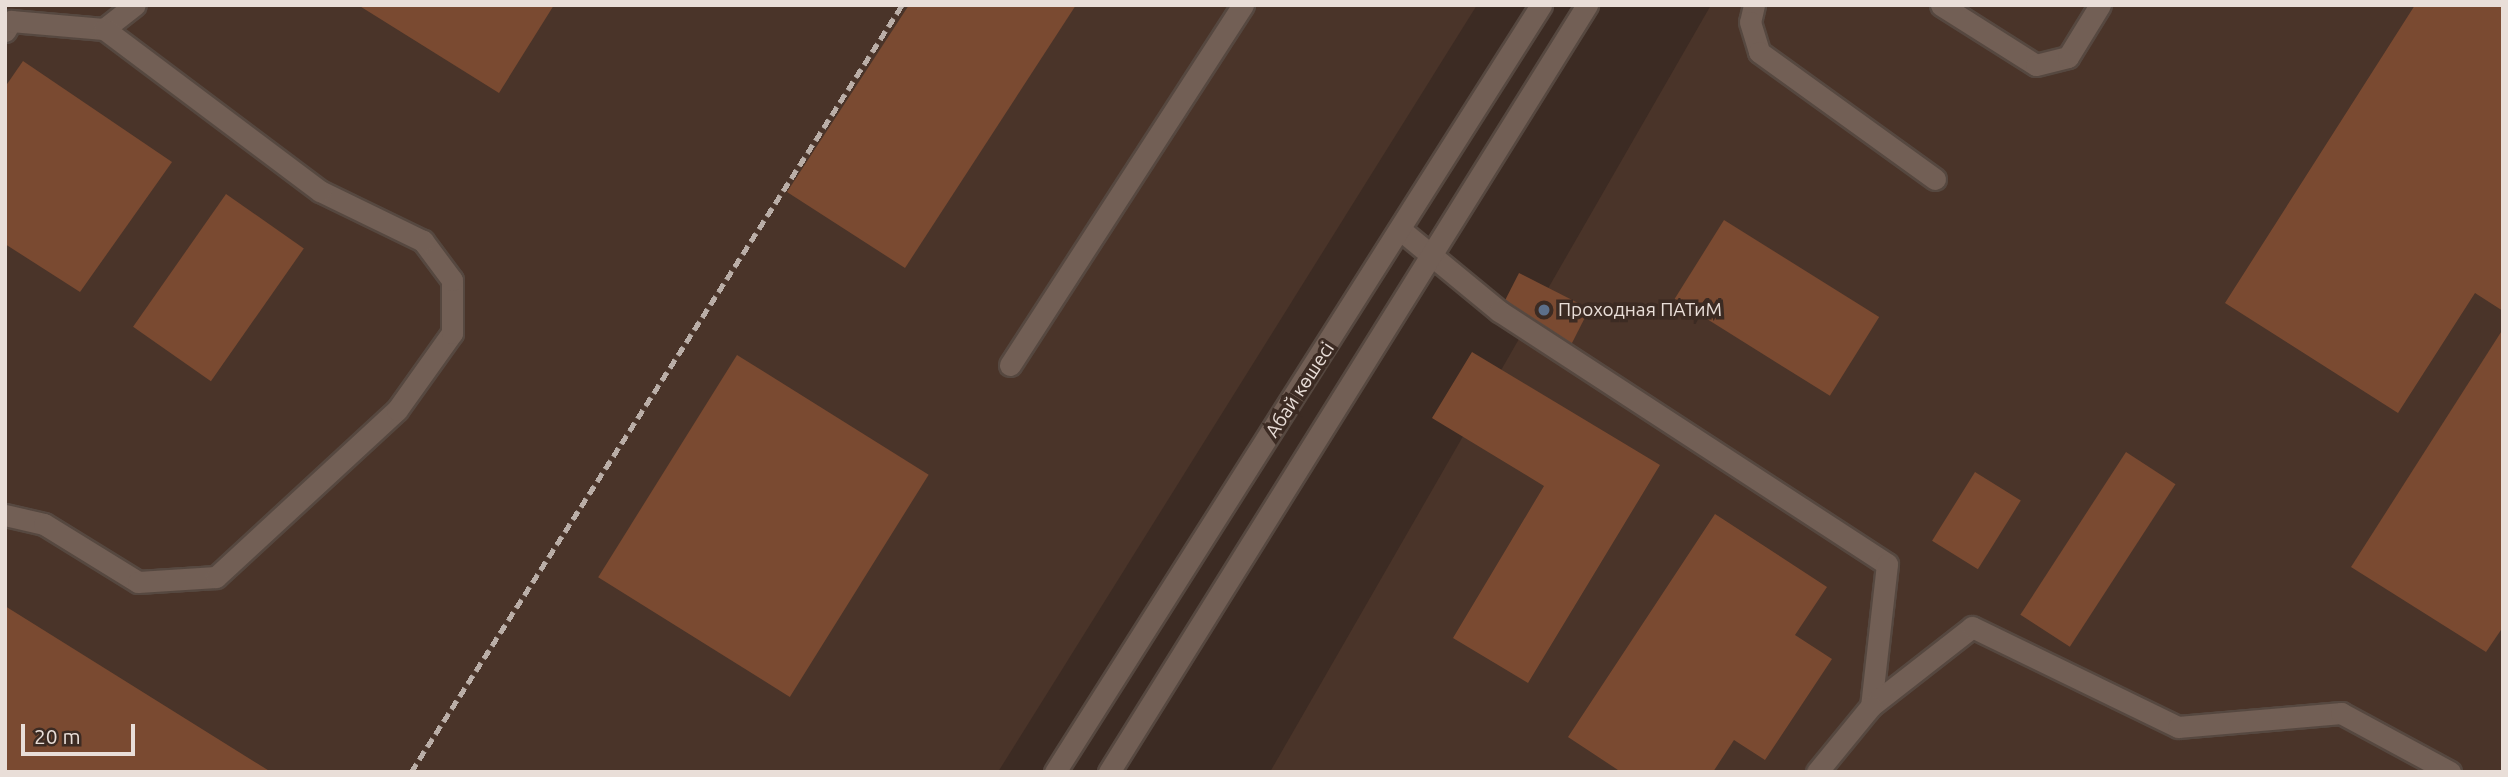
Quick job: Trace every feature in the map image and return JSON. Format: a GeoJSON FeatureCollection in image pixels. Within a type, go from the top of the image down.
{"type":"FeatureCollection","features":[{"type":"Feature","properties":{"kind":"street"},"geometry":{"type":"LineString","coordinates":[[104,29],[135,5]]}},
{"type":"Feature","properties":{"kind":"street"},"geometry":{"type":"LineString","coordinates":[[1010,365],[1243,5]]}},
{"type":"Feature","properties":{"kind":"street","name":"Абай көшесі"},"geometry":{"type":"LineString","coordinates":[[1055,772],[1402,231],[1541,5]]}},
{"type":"Feature","properties":{"kind":"street","name":"Абай көшесі"},"geometry":{"type":"LineString","coordinates":[[1109,772],[1587,5]]}},
{"type":"Feature","properties":{"kind":"street"},"geometry":{"type":"LineString","coordinates":[[1754,5],[1750,22],[1759,52],[1936,179]]}},
{"type":"Feature","properties":{"kind":"street"},"geometry":{"type":"LineString","coordinates":[[1941,5],[2036,65],[2068,57],[2100,5]]}},
{"type":"Feature","properties":{"kind":"street"},"geometry":{"type":"LineString","coordinates":[[5,31],[11,21],[104,29],[320,191],[423,242],[452,280],[452,333],[397,410],[216,577],[138,582],[44,524],[5,514]]}},
{"type":"Feature","properties":{"kind":"street"},"geometry":{"type":"LineString","coordinates":[[1402,231],[1433,250],[1499,312],[1887,564],[1871,706]]}},
{"type":"Feature","properties":{"kind":"street"},"geometry":{"type":"LineString","coordinates":[[1817,772],[1871,706],[1972,627],[2178,727],[2340,713],[2450,772]]}},
{"type":"Feature","properties":{"kind":"shaded area"},"geometry":{"type":"Polygon","coordinates":[[[5,5],[1477,5],[998,772],[5,772],[5,5]]]}},
{"type":"Feature","properties":{"kind":"shaded area"},"geometry":{"type":"Polygon","coordinates":[[[1711,5],[2503,5],[2503,772],[1270,772],[1711,5]]]}},
{"type":"Feature","properties":{"kind":"building"},"geometry":{"type":"Polygon","coordinates":[[[358,5],[554,5],[499,93],[358,5]]]}},
{"type":"Feature","properties":{"kind":"building"},"geometry":{"type":"Polygon","coordinates":[[[909,5],[1076,5],[905,268],[787,192],[909,5]]]}},
{"type":"Feature","properties":{"kind":"building"},"geometry":{"type":"Polygon","coordinates":[[[2415,5],[2503,5],[2503,311],[2475,293],[2398,413],[2225,303],[2415,5]]]}},
{"type":"Feature","properties":{"kind":"building"},"geometry":{"type":"Polygon","coordinates":[[[23,61],[172,162],[80,292],[5,244],[5,87],[23,61]]]}},
{"type":"Feature","properties":{"kind":"building"},"geometry":{"type":"Polygon","coordinates":[[[226,194],[304,248],[211,381],[133,327],[226,194]]]}},
{"type":"Feature","properties":{"kind":"building"},"geometry":{"type":"Polygon","coordinates":[[[1724,220],[1879,317],[1830,396],[1675,299],[1724,220]]]}},
{"type":"Feature","properties":{"kind":"building","name":"Проходная ПАТиМ"},"geometry":{"type":"Polygon","coordinates":[[[1519,273],[1589,309],[1570,347],[1499,311],[1519,273]]]}},
{"type":"Feature","properties":{"kind":"building"},"geometry":{"type":"Polygon","coordinates":[[[2503,329],[2503,627],[2486,652],[2351,567],[2503,329]]]}},
{"type":"Feature","properties":{"kind":"building"},"geometry":{"type":"Polygon","coordinates":[[[1472,352],[1660,465],[1528,683],[1453,638],[1544,486],[1432,418],[1472,352]]]}},
{"type":"Feature","properties":{"kind":"building"},"geometry":{"type":"Polygon","coordinates":[[[737,355],[929,475],[790,697],[598,577],[737,355]]]}},
{"type":"Feature","properties":{"kind":"building"},"geometry":{"type":"Polygon","coordinates":[[[2126,452],[2175,484],[2070,647],[2020,615],[2126,452]]]}},
{"type":"Feature","properties":{"kind":"building"},"geometry":{"type":"Polygon","coordinates":[[[1975,472],[2021,501],[1978,569],[1932,541],[1975,472]]]}},
{"type":"Feature","properties":{"kind":"building"},"geometry":{"type":"Polygon","coordinates":[[[1715,514],[1827,587],[1795,635],[1832,659],[1765,760],[1734,740],[1713,772],[1621,772],[1568,737],[1715,514]]]}},
{"type":"Feature","properties":{"kind":"building"},"geometry":{"type":"Polygon","coordinates":[[[5,606],[271,772],[5,772],[5,606]]]}},
{"type":"Feature","properties":{"kind":"railway"},"geometry":{"type":"LineString","coordinates":[[411,772],[902,5]]}},
{"type":"Feature","properties":{"kind":"place","name":"Проходная ПАТиМ"},"geometry":{"type":"Point","coordinates":[1544,310]}}]}
